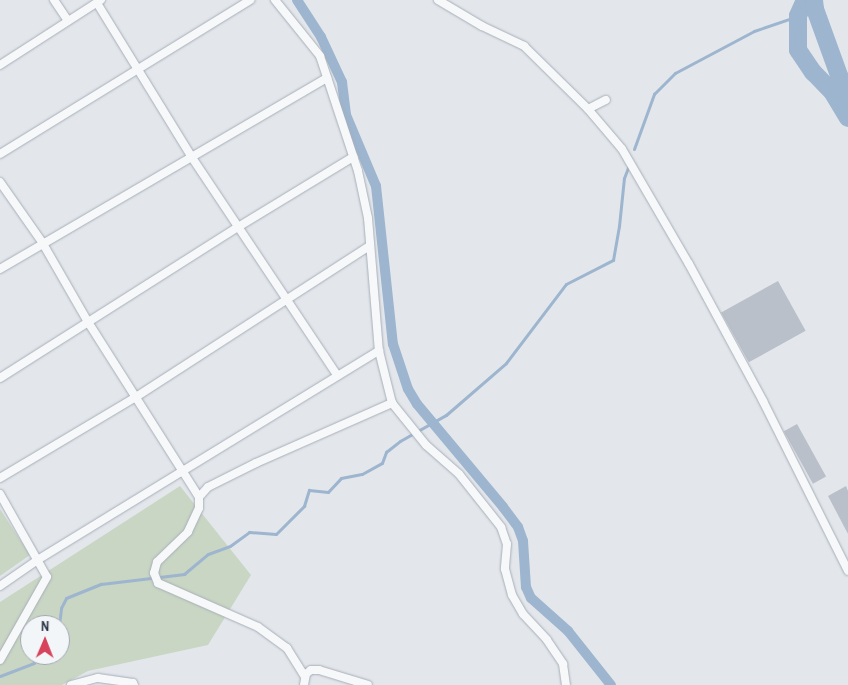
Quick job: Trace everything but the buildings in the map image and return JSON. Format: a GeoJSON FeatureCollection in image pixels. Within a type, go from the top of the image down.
{"type":"FeatureCollection","features":[{"type":"Feature","properties":{"kind":"street"},"geometry":{"type":"LineString","coordinates":[[54,0],[68,21]]}},
{"type":"Feature","properties":{"kind":"street"},"geometry":{"type":"LineString","coordinates":[[0,154],[250,0]]}},
{"type":"Feature","properties":{"kind":"street"},"geometry":{"type":"LineString","coordinates":[[275,0],[320,56],[353,157],[368,218],[379,351],[392,403],[426,445],[459,474],[501,527],[507,544],[505,569],[512,595],[523,614],[547,640],[563,664],[566,685]]}},
{"type":"Feature","properties":{"kind":"street"},"geometry":{"type":"LineString","coordinates":[[438,0],[482,26],[524,46],[588,109],[622,149],[689,264],[762,401],[848,571]]}},
{"type":"Feature","properties":{"kind":"street"},"geometry":{"type":"LineString","coordinates":[[0,65],[99,2],[191,156],[337,375]]}},
{"type":"Feature","properties":{"kind":"street"},"geometry":{"type":"LineString","coordinates":[[0,269],[42,242],[327,78]]}},
{"type":"Feature","properties":{"kind":"street"},"geometry":{"type":"LineString","coordinates":[[588,109],[606,100]]}},
{"type":"Feature","properties":{"kind":"street"},"geometry":{"type":"LineString","coordinates":[[0,378],[238,226],[353,157]]}},
{"type":"Feature","properties":{"kind":"street"},"geometry":{"type":"LineString","coordinates":[[0,182],[42,242],[88,322],[199,497],[199,508],[188,532],[157,562],[154,573],[158,583],[258,627],[287,648],[304,681]]}},
{"type":"Feature","properties":{"kind":"street"},"geometry":{"type":"LineString","coordinates":[[0,478],[136,397],[286,298],[369,246]]}},
{"type":"Feature","properties":{"kind":"street"},"geometry":{"type":"LineString","coordinates":[[0,586],[39,559],[379,351]]}},
{"type":"Feature","properties":{"kind":"street"},"geometry":{"type":"LineString","coordinates":[[199,497],[208,487],[256,462],[392,403]]}},
{"type":"Feature","properties":{"kind":"street"},"geometry":{"type":"LineString","coordinates":[[0,494],[39,559],[47,577],[0,660]]}},
{"type":"Feature","properties":{"kind":"street"},"geometry":{"type":"LineString","coordinates":[[304,681],[306,674],[311,670],[319,670],[368,685]]}},
{"type":"Feature","properties":{"kind":"street"},"geometry":{"type":"LineString","coordinates":[[70,685],[98,678],[132,683],[134,685]]}},
{"type":"Feature","properties":{"kind":"green space"},"geometry":{"type":"Polygon","coordinates":[[[180,486],[251,575],[208,645],[88,671],[62,685],[0,685],[0,602],[180,486]]]}},
{"type":"Feature","properties":{"kind":"green space"},"geometry":{"type":"Polygon","coordinates":[[[0,509],[30,555],[0,576],[0,509]]]}},
{"type":"Feature","properties":{"kind":"waterway"},"geometry":{"type":"LineString","coordinates":[[297,0],[321,37],[342,82],[346,115],[376,186],[393,344],[408,389],[417,404],[518,527],[523,541],[526,587],[531,598],[568,631],[611,685]]}},
{"type":"Feature","properties":{"kind":"waterway"},"geometry":{"type":"LineString","coordinates":[[805,0],[798,16],[798,50],[813,72],[833,93],[848,118]]}},
{"type":"Feature","properties":{"kind":"waterway"},"geometry":{"type":"LineString","coordinates":[[814,0],[815,9],[840,78],[847,106]]}},
{"type":"Feature","properties":{"kind":"waterway"},"geometry":{"type":"LineString","coordinates":[[634,149],[654,94],[675,73],[754,31],[798,16]]}},
{"type":"Feature","properties":{"kind":"waterway"},"geometry":{"type":"LineString","coordinates":[[60,615],[66,598],[101,584],[184,574],[208,554],[230,546],[249,532],[276,534],[304,506],[309,490],[328,492],[341,478],[362,474],[382,463],[386,452],[400,441],[446,415],[506,363],[566,284],[613,260],[624,178],[629,165]]}},
{"type":"Feature","properties":{"kind":"waterway"},"geometry":{"type":"LineString","coordinates":[[0,676],[29,665]]}}]}
